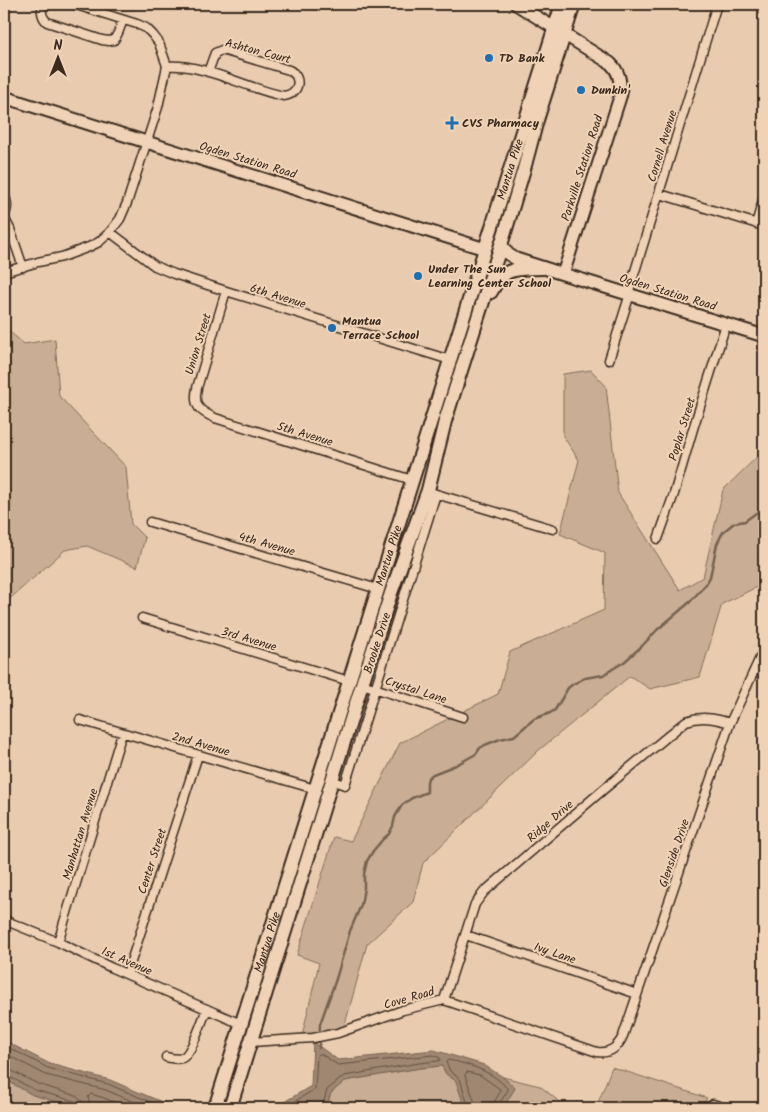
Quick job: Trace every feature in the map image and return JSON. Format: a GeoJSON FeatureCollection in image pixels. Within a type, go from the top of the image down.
{"type":"FeatureCollection","features":[{"type":"Feature","properties":{"kind":"main road","name":"Mantua Pike"},"geometry":{"type":"LineString","coordinates":[[230,1108],[391,593],[432,492],[446,421],[524,169],[559,31],[562,4]]}},
{"type":"Feature","properties":{"kind":"main road","name":"Mantua Pike"},"geometry":{"type":"LineString","coordinates":[[216,1106],[315,789],[362,684],[378,589],[485,249],[559,31],[574,4]]}},
{"type":"Feature","properties":{"kind":"main road"},"geometry":{"type":"LineString","coordinates":[[446,421],[452,413],[492,290],[500,278],[507,272],[522,268],[542,268]]}},
{"type":"Feature","properties":{"kind":"street"},"geometry":{"type":"LineString","coordinates":[[44,4],[42,15],[47,22],[102,40],[114,40],[123,20]]}},
{"type":"Feature","properties":{"kind":"street"},"geometry":{"type":"LineString","coordinates":[[4,272],[79,252],[99,242],[110,232],[120,219],[127,203],[163,89],[167,66],[159,43],[146,28],[73,4]]}},
{"type":"Feature","properties":{"kind":"street","name":"Parkville Station Road"},"geometry":{"type":"LineString","coordinates":[[516,4],[610,63],[618,73],[620,82],[620,94],[563,274]]}},
{"type":"Feature","properties":{"kind":"street","name":"Cornell Avenue"},"geometry":{"type":"LineString","coordinates":[[609,360],[717,4]]}},
{"type":"Feature","properties":{"kind":"street","name":"Ashton Court"},"geometry":{"type":"LineString","coordinates":[[167,66],[186,66],[284,96],[293,93],[297,84],[296,76],[289,70],[222,50],[215,52],[208,72]]}},
{"type":"Feature","properties":{"kind":"street","name":"Ogden Station Road"},"geometry":{"type":"LineString","coordinates":[[4,97],[485,249]]}},
{"type":"Feature","properties":{"kind":"street"},"geometry":{"type":"LineString","coordinates":[[660,194],[760,225],[764,197]]}},
{"type":"Feature","properties":{"kind":"street"},"geometry":{"type":"LineString","coordinates":[[4,196],[7,208],[4,216],[23,267]]}},
{"type":"Feature","properties":{"kind":"street","name":"6th Avenue"},"geometry":{"type":"LineString","coordinates":[[110,232],[155,266],[174,274],[450,360]]}},
{"type":"Feature","properties":{"kind":"street","name":"Ogden Station Road"},"geometry":{"type":"LineString","coordinates":[[501,244],[508,254],[516,259],[764,336]]}},
{"type":"Feature","properties":{"kind":"street","name":"Union Street"},"geometry":{"type":"LineString","coordinates":[[196,404],[197,388],[226,291]]}},
{"type":"Feature","properties":{"kind":"street","name":"Poplar Street"},"geometry":{"type":"LineString","coordinates":[[658,539],[674,494],[726,324]]}},
{"type":"Feature","properties":{"kind":"street","name":"5th Avenue"},"geometry":{"type":"LineString","coordinates":[[196,404],[203,413],[215,418],[412,480]]}},
{"type":"Feature","properties":{"kind":"street"},"geometry":{"type":"LineString","coordinates":[[432,492],[553,530]]}},
{"type":"Feature","properties":{"kind":"street","name":"4th Avenue"},"geometry":{"type":"LineString","coordinates":[[150,522],[378,589]]}},
{"type":"Feature","properties":{"kind":"street","name":"3rd Avenue"},"geometry":{"type":"LineString","coordinates":[[142,618],[362,684]]}},
{"type":"Feature","properties":{"kind":"street","name":"Glenside Drive"},"geometry":{"type":"LineString","coordinates":[[597,1052],[607,1052],[620,1043],[730,723],[764,650]]}},
{"type":"Feature","properties":{"kind":"street","name":"Crystal Lane"},"geometry":{"type":"LineString","coordinates":[[362,684],[463,717]]}},
{"type":"Feature","properties":{"kind":"street","name":"Ridge Drive"},"geometry":{"type":"LineString","coordinates":[[444,1000],[475,904],[484,892],[686,721],[696,718],[716,718],[730,723]]}},
{"type":"Feature","properties":{"kind":"street","name":"2nd Avenue"},"geometry":{"type":"LineString","coordinates":[[80,720],[315,789]]}},
{"type":"Feature","properties":{"kind":"street","name":"Manhattan Avenue"},"geometry":{"type":"LineString","coordinates":[[58,942],[122,733]]}},
{"type":"Feature","properties":{"kind":"street","name":"Center Street"},"geometry":{"type":"LineString","coordinates":[[127,974],[198,755]]}},
{"type":"Feature","properties":{"kind":"street","name":"1st Avenue"},"geometry":{"type":"LineString","coordinates":[[4,920],[242,1024]]}},
{"type":"Feature","properties":{"kind":"street","name":"Ivy Lane"},"geometry":{"type":"LineString","coordinates":[[466,935],[637,994]]}},
{"type":"Feature","properties":{"kind":"street","name":"Cove Road"},"geometry":{"type":"LineString","coordinates":[[251,1042],[304,1038],[338,1032],[403,1010],[444,1000],[597,1052]]}},
{"type":"Feature","properties":{"kind":"street"},"geometry":{"type":"LineString","coordinates":[[166,1057],[176,1059],[184,1057],[190,1050],[207,1009]]}},
{"type":"Feature","properties":{"kind":"street"},"geometry":{"type":"LineString","coordinates":[[713,1104],[725,1108]]}},
{"type":"Feature","properties":{"kind":"shaded area"},"geometry":{"type":"Polygon","coordinates":[[[4,327],[24,344],[55,339],[59,396],[126,467],[131,524],[145,538],[137,567],[87,546],[65,550],[4,604],[4,327]]]}},
{"type":"Feature","properties":{"kind":"shaded area"},"geometry":{"type":"Polygon","coordinates":[[[591,370],[606,386],[618,493],[680,590],[703,577],[723,490],[764,450],[764,575],[759,586],[722,604],[700,677],[650,689],[630,676],[539,750],[423,863],[413,902],[367,944],[344,1028],[302,1036],[319,963],[297,955],[334,837],[351,841],[400,743],[498,694],[510,652],[604,610],[605,553],[560,534],[579,460],[563,436],[563,374],[591,370]]]}},
{"type":"Feature","properties":{"kind":"shaded area"},"geometry":{"type":"Polygon","coordinates":[[[442,1066],[446,1074],[456,1081],[465,1108],[326,1108],[331,1093],[345,1081],[442,1066]]]}},
{"type":"Feature","properties":{"kind":"shaded area"},"geometry":{"type":"Polygon","coordinates":[[[612,1067],[707,1098],[701,1108],[596,1108],[612,1067]]]}},
{"type":"Feature","properties":{"kind":"shaded area"},"geometry":{"type":"Polygon","coordinates":[[[503,1077],[540,1086],[567,1108],[503,1108],[515,1088],[503,1077]]]}},
{"type":"Feature","properties":{"kind":"shaded area"},"geometry":{"type":"Polygon","coordinates":[[[4,1079],[33,1095],[80,1108],[4,1108],[4,1079]]]}},
{"type":"Feature","properties":{"kind":"water"},"geometry":{"type":"Polygon","coordinates":[[[4,1021],[7,1042],[50,1064],[110,1080],[176,1108],[80,1108],[33,1095],[4,1079],[4,1021]]]}},
{"type":"Feature","properties":{"kind":"water"},"geometry":{"type":"Polygon","coordinates":[[[313,1042],[338,1060],[434,1050],[484,1065],[503,1077],[515,1088],[503,1108],[465,1108],[456,1081],[446,1074],[442,1066],[345,1081],[331,1093],[326,1108],[274,1108],[311,1086],[313,1042]]]}},
{"type":"Feature","properties":{"kind":"waterway"},"geometry":{"type":"LineString","coordinates":[[319,1048],[320,1024],[350,931],[361,905],[367,861],[373,851],[389,834],[402,805],[412,798],[427,792],[428,778],[433,774],[456,765],[476,754],[485,745],[514,736],[534,719],[555,710],[568,688],[573,684],[585,678],[603,675],[624,662],[690,602],[706,584],[710,577],[717,544],[723,532],[734,523],[745,521],[764,509]]}},
{"type":"Feature","properties":{"kind":"place","name":"TD Bank"},"geometry":{"type":"Point","coordinates":[489,58]}},
{"type":"Feature","properties":{"kind":"place","name":"Dunkin'"},"geometry":{"type":"Point","coordinates":[581,90]}},
{"type":"Feature","properties":{"kind":"place","name":"CVS Pharmacy"},"geometry":{"type":"Point","coordinates":[452,123]}},
{"type":"Feature","properties":{"kind":"place","name":"Under The Sun Learning Center School"},"geometry":{"type":"Point","coordinates":[418,276]}},
{"type":"Feature","properties":{"kind":"place","name":"Mantua Terrace School"},"geometry":{"type":"Point","coordinates":[332,328]}}]}
